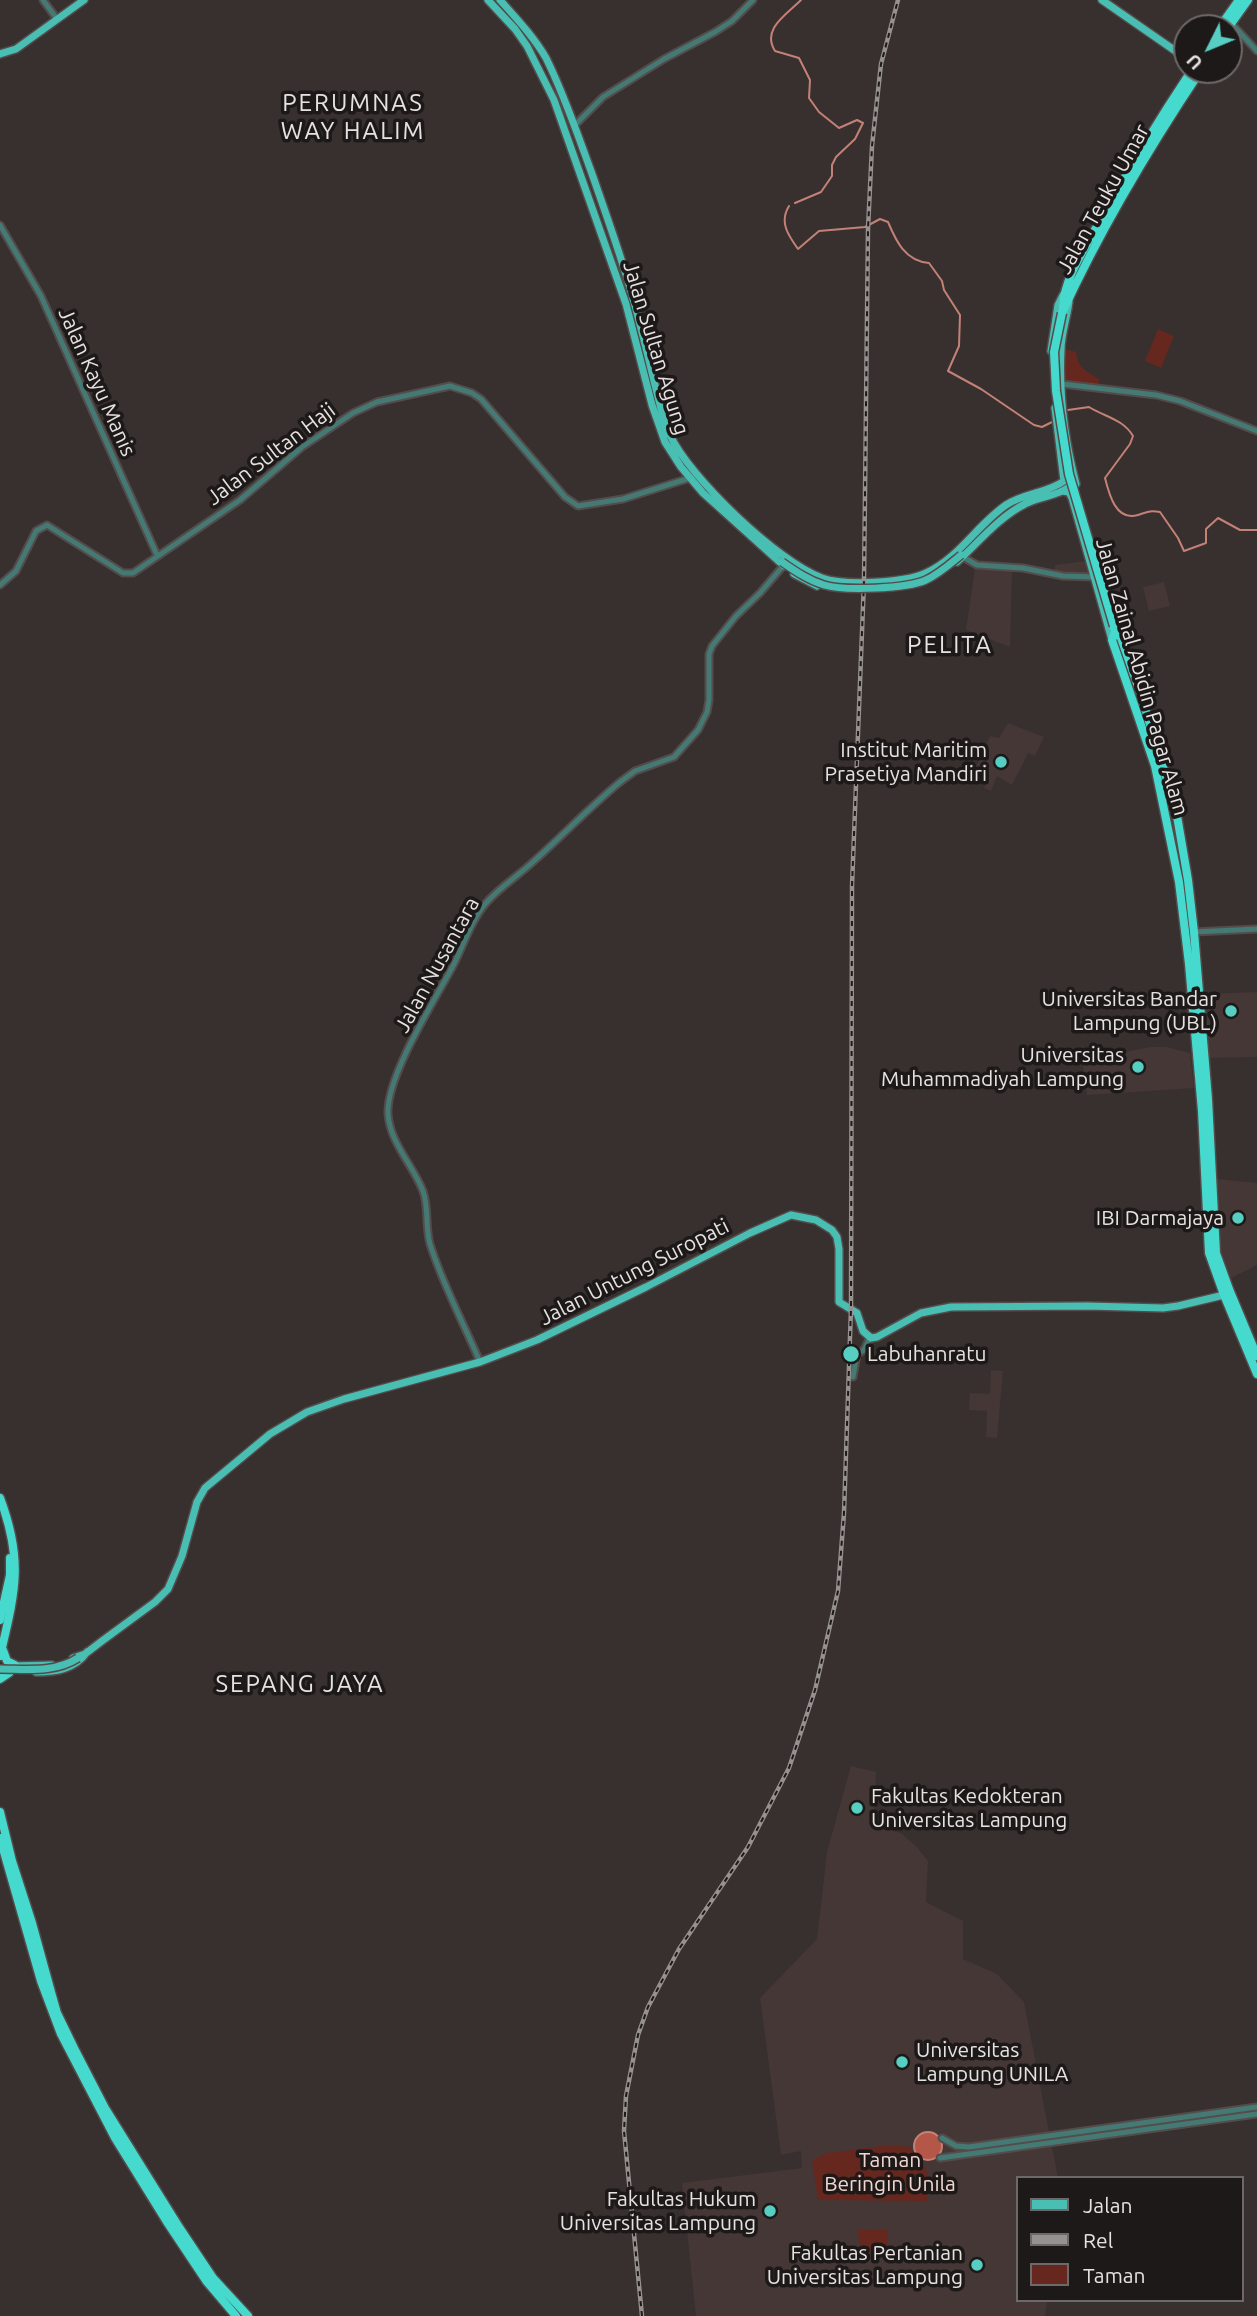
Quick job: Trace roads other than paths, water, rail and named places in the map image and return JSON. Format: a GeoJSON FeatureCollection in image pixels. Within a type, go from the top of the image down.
{"type":"FeatureCollection","features":[{"type":"Feature","properties":{"kind":"highway","name":"Jalan Teuku Umar"},"geometry":{"type":"LineString","coordinates":[[1066,299],[1077,262],[1119,186],[1183,84]]}},
{"type":"Feature","properties":{"kind":"highway","name":"Jalan Teuku Umar"},"geometry":{"type":"LineString","coordinates":[[1066,299],[1164,126],[1192,84]]}},
{"type":"Feature","properties":{"kind":"highway"},"geometry":{"type":"LineString","coordinates":[[1066,299],[1054,352],[1056,391],[1069,474],[1115,634]]}},
{"type":"Feature","properties":{"kind":"highway","name":"Jalan Zainal Abidin Pagar Alam"},"geometry":{"type":"LineString","coordinates":[[1115,634],[1166,772],[1176,810],[1194,932],[1209,1180],[1209,1254],[1224,1295],[1240,1323]]}},
{"type":"Feature","properties":{"kind":"highway","name":"Jalan Zainal Abidin Pagar Alam"},"geometry":{"type":"LineString","coordinates":[[1115,634],[1155,766],[1175,859],[1190,973],[1216,1253],[1255,1360],[1257,1374]]}},
{"type":"Feature","properties":{"kind":"highway"},"geometry":{"type":"LineString","coordinates":[[0,1498],[12,1534],[16,1570],[12,1604],[1,1652],[6,1659],[5,1671]]}},
{"type":"Feature","properties":{"kind":"highway"},"geometry":{"type":"LineString","coordinates":[[0,1514],[8,1542],[10,1575],[0,1620]]}},
{"type":"Feature","properties":{"kind":"highway"},"geometry":{"type":"LineString","coordinates":[[0,1812],[51,2014],[101,2114],[213,2278],[248,2316]]}},
{"type":"Feature","properties":{"kind":"highway"},"geometry":{"type":"LineString","coordinates":[[0,1838],[32,1936]]}},
{"type":"Feature","properties":{"kind":"highway"},"geometry":{"type":"LineString","coordinates":[[155,2195],[194,2263],[236,2316]]}},
{"type":"Feature","properties":{"kind":"main road"},"geometry":{"type":"LineString","coordinates":[[0,54],[16,49],[83,0]]}},
{"type":"Feature","properties":{"kind":"main road","name":"Jalan Sultan Agung"},"geometry":{"type":"LineString","coordinates":[[488,0],[527,46],[554,100],[630,303],[659,429],[672,454],[703,493],[773,553],[823,579],[887,586]]}},
{"type":"Feature","properties":{"kind":"main road","name":"Jalan Sultan Agung"},"geometry":{"type":"LineString","coordinates":[[500,0],[545,56],[563,96],[601,199],[673,442],[697,476],[773,553]]}},
{"type":"Feature","properties":{"kind":"main road"},"geometry":{"type":"LineString","coordinates":[[1102,0],[1173,49]]}},
{"type":"Feature","properties":{"kind":"main road"},"geometry":{"type":"LineString","coordinates":[[554,100],[563,96]]}},
{"type":"Feature","properties":{"kind":"main road"},"geometry":{"type":"LineString","coordinates":[[592,203],[601,199]]}},
{"type":"Feature","properties":{"kind":"main road","name":"Jalan Teuku Umar"},"geometry":{"type":"LineString","coordinates":[[1065,477],[1060,348],[1066,299]]}},
{"type":"Feature","properties":{"kind":"main road","name":"Jalan Teuku Umar"},"geometry":{"type":"LineString","coordinates":[[1066,299],[1058,305],[1050,354],[1055,408],[1075,481]]}},
{"type":"Feature","properties":{"kind":"main road"},"geometry":{"type":"LineString","coordinates":[[1055,408],[1059,412],[1064,407]]}},
{"type":"Feature","properties":{"kind":"main road","name":"Jalan Sultan Agung"},"geometry":{"type":"LineString","coordinates":[[962,554],[1003,507],[1014,500],[1060,484],[1065,481],[1065,477]]}},
{"type":"Feature","properties":{"kind":"main road","name":"Jalan Sultan Agung"},"geometry":{"type":"LineString","coordinates":[[783,562],[805,581],[822,588],[856,591],[887,586],[927,573],[962,554],[1012,511],[1070,487],[1075,481]]}},
{"type":"Feature","properties":{"kind":"main road","name":"Jalan Zainal Abidin Pagar Alam"},"geometry":{"type":"LineString","coordinates":[[1075,481],[1094,577],[1115,634]]}},
{"type":"Feature","properties":{"kind":"main road","name":"Jalan Zainal Abidin Pagar Alam"},"geometry":{"type":"LineString","coordinates":[[1061,491],[1071,495],[1081,515],[1115,634]]}},
{"type":"Feature","properties":{"kind":"main road"},"geometry":{"type":"LineString","coordinates":[[773,553],[804,574],[827,583],[871,584],[899,583],[923,577],[962,554]]}},
{"type":"Feature","properties":{"kind":"main road","name":"Jalan Untung Suropati"},"geometry":{"type":"LineString","coordinates":[[5,1671],[53,1665],[83,1655],[155,1602],[168,1589],[182,1556],[201,1493],[270,1434],[293,1419],[332,1403],[480,1362],[563,1329],[750,1233],[791,1215],[816,1220],[832,1230],[837,1237],[839,1302],[857,1313],[863,1331],[870,1337]]}},
{"type":"Feature","properties":{"kind":"main road"},"geometry":{"type":"LineString","coordinates":[[870,1337],[877,1338],[921,1314],[951,1307],[1163,1308],[1224,1295]]}},
{"type":"Feature","properties":{"kind":"main road"},"geometry":{"type":"LineString","coordinates":[[5,1671],[50,1669],[65,1665],[83,1655]]}},
{"type":"Feature","properties":{"kind":"street"},"geometry":{"type":"LineString","coordinates":[[43,0],[57,19]]}},
{"type":"Feature","properties":{"kind":"street"},"geometry":{"type":"LineString","coordinates":[[574,126],[603,97],[732,21],[752,0]]}},
{"type":"Feature","properties":{"kind":"street"},"geometry":{"type":"LineString","coordinates":[[1243,38],[1257,51]]}},
{"type":"Feature","properties":{"kind":"street","name":"Jalan Kayu Manis"},"geometry":{"type":"LineString","coordinates":[[0,225],[41,296],[157,555]]}},
{"type":"Feature","properties":{"kind":"street"},"geometry":{"type":"LineString","coordinates":[[1062,384],[1156,395],[1180,401],[1257,431]]}},
{"type":"Feature","properties":{"kind":"street","name":"Jalan Sultan Haji"},"geometry":{"type":"LineString","coordinates":[[0,585],[22,562],[36,531],[47,525],[123,573],[139,570],[240,500],[302,447],[338,421],[377,402],[437,387],[450,386],[481,399],[565,496],[579,506],[623,499],[691,478]]}},
{"type":"Feature","properties":{"kind":"street"},"geometry":{"type":"LineString","coordinates":[[962,554],[977,565],[1023,568],[1063,576],[1094,577]]}},
{"type":"Feature","properties":{"kind":"street","name":"Jalan Nusantara"},"geometry":{"type":"LineString","coordinates":[[480,1362],[429,1241],[423,1192],[389,1125],[388,1105],[393,1086],[412,1042],[483,907],[620,782],[635,771],[679,753],[698,730],[706,712],[709,700],[709,654],[712,646],[736,616],[760,593],[783,562]]}},
{"type":"Feature","properties":{"kind":"street"},"geometry":{"type":"LineString","coordinates":[[1194,932],[1257,929]]}},
{"type":"Feature","properties":{"kind":"street"},"geometry":{"type":"LineString","coordinates":[[853,1377],[857,1354],[864,1350],[870,1337]]}},
{"type":"Feature","properties":{"kind":"street"},"geometry":{"type":"LineString","coordinates":[[942,2138],[956,2146],[969,2147],[1257,2107]]}},
{"type":"Feature","properties":{"kind":"street"},"geometry":{"type":"LineString","coordinates":[[940,2158],[1257,2114]]}},
{"type":"Feature","properties":{"kind":"waterway"},"geometry":{"type":"LineString","coordinates":[[795,203],[821,192],[832,176],[832,165],[836,157],[855,139],[863,123],[857,120],[839,128],[819,112],[809,98],[810,80],[799,58],[775,51],[771,36],[773,29],[801,0]]}},
{"type":"Feature","properties":{"kind":"waterway"},"geometry":{"type":"LineString","coordinates":[[789,206],[785,223],[798,249],[819,231],[865,227],[880,219],[888,222],[903,249],[914,258],[929,263],[960,315],[959,346],[948,371],[981,389],[1034,425],[1042,427],[1052,422]]}},
{"type":"Feature","properties":{"kind":"waterway"},"geometry":{"type":"LineString","coordinates":[[1068,410],[1089,407],[1119,422],[1133,436],[1105,478],[1119,511],[1130,516],[1151,511],[1160,512],[1184,551],[1206,543],[1206,529],[1218,518],[1240,530],[1257,530]]}},
{"type":"Feature","properties":{"kind":"railway"},"geometry":{"type":"LineString","coordinates":[[642,2316],[624,2131],[626,2096],[638,2035],[648,2007],[679,1949],[748,1847],[789,1768],[815,1690],[838,1591],[844,1513],[851,1308],[852,886],[864,581],[868,229],[872,146],[881,64],[898,0]]}},
{"type":"Feature","properties":{"kind":"place","name":"Institut Maritim Prasetiya Mandiri"},"geometry":{"type":"Point","coordinates":[1001,762]}},
{"type":"Feature","properties":{"kind":"place","name":"Universitas Bandar Lampung (UBL)"},"geometry":{"type":"Point","coordinates":[1231,1011]}},
{"type":"Feature","properties":{"kind":"place","name":"Universitas Muhammadiyah Lampung"},"geometry":{"type":"Point","coordinates":[1138,1067]}},
{"type":"Feature","properties":{"kind":"place","name":"IBI Darmajaya"},"geometry":{"type":"Point","coordinates":[1238,1218]}},
{"type":"Feature","properties":{"kind":"place","name":"Labuhanratu"},"geometry":{"type":"Point","coordinates":[851,1354]}},
{"type":"Feature","properties":{"kind":"place","name":"Fakultas Kedokteran Universitas Lampung"},"geometry":{"type":"Point","coordinates":[857,1808]}},
{"type":"Feature","properties":{"kind":"place","name":"Universitas Lampung UNILA"},"geometry":{"type":"Point","coordinates":[902,2062]}},
{"type":"Feature","properties":{"kind":"place","name":"Fakultas Hukum Universitas Lampung"},"geometry":{"type":"Point","coordinates":[770,2211]}},
{"type":"Feature","properties":{"kind":"place","name":"Fakultas Pertanian Universitas Lampung"},"geometry":{"type":"Point","coordinates":[977,2265]}},
{"type":"Feature","properties":{"kind":"district","name":"PERUMNAS WAY HALIM"},"geometry":{"type":"Point","coordinates":[353,117]}},
{"type":"Feature","properties":{"kind":"district","name":"PELITA"},"geometry":{"type":"Point","coordinates":[950,645]}},
{"type":"Feature","properties":{"kind":"district","name":"SEPANG JAYA"},"geometry":{"type":"Point","coordinates":[300,1684]}},
{"type":"Feature","properties":{"kind":"park label","name":"Taman Beringin Unila"},"geometry":{"type":"Point","coordinates":[890,2172]}}]}
